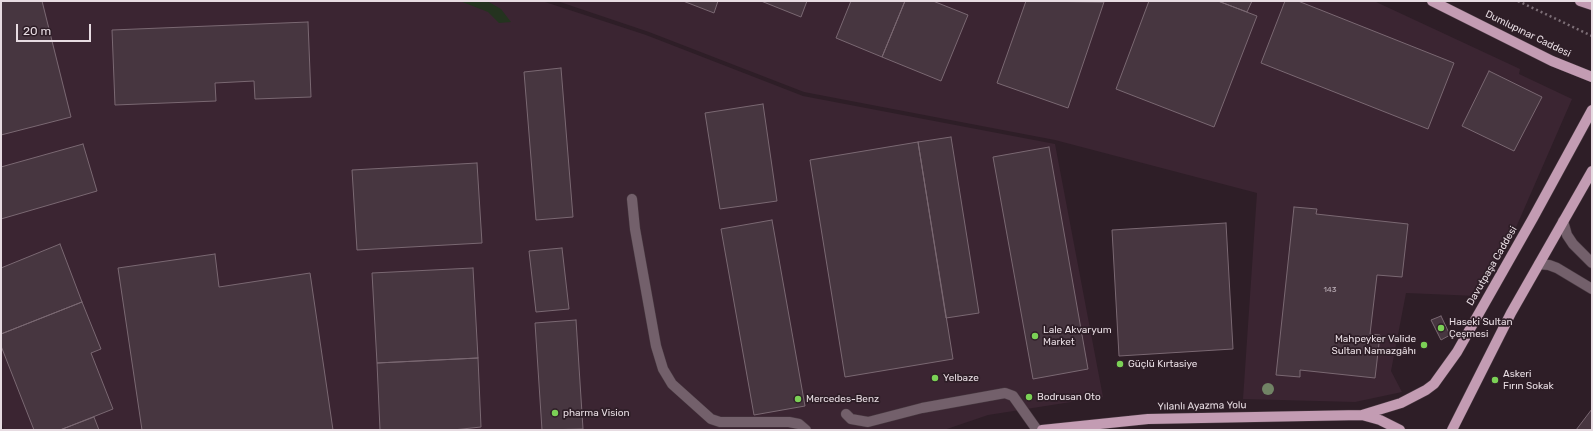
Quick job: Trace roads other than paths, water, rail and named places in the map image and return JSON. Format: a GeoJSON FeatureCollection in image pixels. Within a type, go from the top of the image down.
{"type":"FeatureCollection","features":[{"type":"Feature","properties":{"kind":"main road","name":"Dumlupınar Caddesi"},"geometry":{"type":"LineString","coordinates":[[1432,1],[1552,61],[1592,77]]}},
{"type":"Feature","properties":{"kind":"main road"},"geometry":{"type":"LineString","coordinates":[[1580,1],[1592,5]]}},
{"type":"Feature","properties":{"kind":"main road","name":"Davutpaşa Caddesi"},"geometry":{"type":"LineString","coordinates":[[1362,415],[1410,399],[1434,384],[1457,352],[1592,110]]}},
{"type":"Feature","properties":{"kind":"main road"},"geometry":{"type":"LineString","coordinates":[[1452,430],[1511,313],[1592,171]]}},
{"type":"Feature","properties":{"kind":"main road"},"geometry":{"type":"LineString","coordinates":[[1362,415],[1380,420],[1400,430]]}},
{"type":"Feature","properties":{"kind":"main road","name":"Yılanlı Ayazma Yolu"},"geometry":{"type":"LineString","coordinates":[[1042,430],[1148,419],[1362,415]]}},
{"type":"Feature","properties":{"kind":"street"},"geometry":{"type":"LineString","coordinates":[[632,199],[635,229],[656,346],[663,369],[672,384],[711,419],[720,422],[790,422],[799,424],[806,430]]}},
{"type":"Feature","properties":{"kind":"street"},"geometry":{"type":"LineString","coordinates":[[1563,221],[1567,235],[1573,244],[1592,263]]}},
{"type":"Feature","properties":{"kind":"street"},"geometry":{"type":"LineString","coordinates":[[1539,264],[1557,268],[1592,289]]}},
{"type":"Feature","properties":{"kind":"street"},"geometry":{"type":"LineString","coordinates":[[846,414],[851,419],[868,422],[922,408],[1005,393],[1013,396],[1037,430]]}},
{"type":"Feature","properties":{"kind":"place","name":"Haseki Sultan Çeşmesi"},"geometry":{"type":"Point","coordinates":[1441,328]}},
{"type":"Feature","properties":{"kind":"place","name":"Lale Akvaryum Market"},"geometry":{"type":"Point","coordinates":[1035,336]}},
{"type":"Feature","properties":{"kind":"place","name":"Mahpeyker Valide Sultan Namazgâhı"},"geometry":{"type":"Point","coordinates":[1424,345]}},
{"type":"Feature","properties":{"kind":"place","name":"Güçlü Kırtasiye"},"geometry":{"type":"Point","coordinates":[1120,364]}},
{"type":"Feature","properties":{"kind":"place","name":"Yelbaze"},"geometry":{"type":"Point","coordinates":[935,378]}},
{"type":"Feature","properties":{"kind":"place","name":"Askeri Fırın Sokak"},"geometry":{"type":"Point","coordinates":[1495,380]}},
{"type":"Feature","properties":{"kind":"place","name":"Bodrusan Oto"},"geometry":{"type":"Point","coordinates":[1029,397]}},
{"type":"Feature","properties":{"kind":"place","name":"Mercedes-Benz"},"geometry":{"type":"Point","coordinates":[798,399]}},
{"type":"Feature","properties":{"kind":"place","name":"pharma Vision"},"geometry":{"type":"Point","coordinates":[555,413]}}]}
